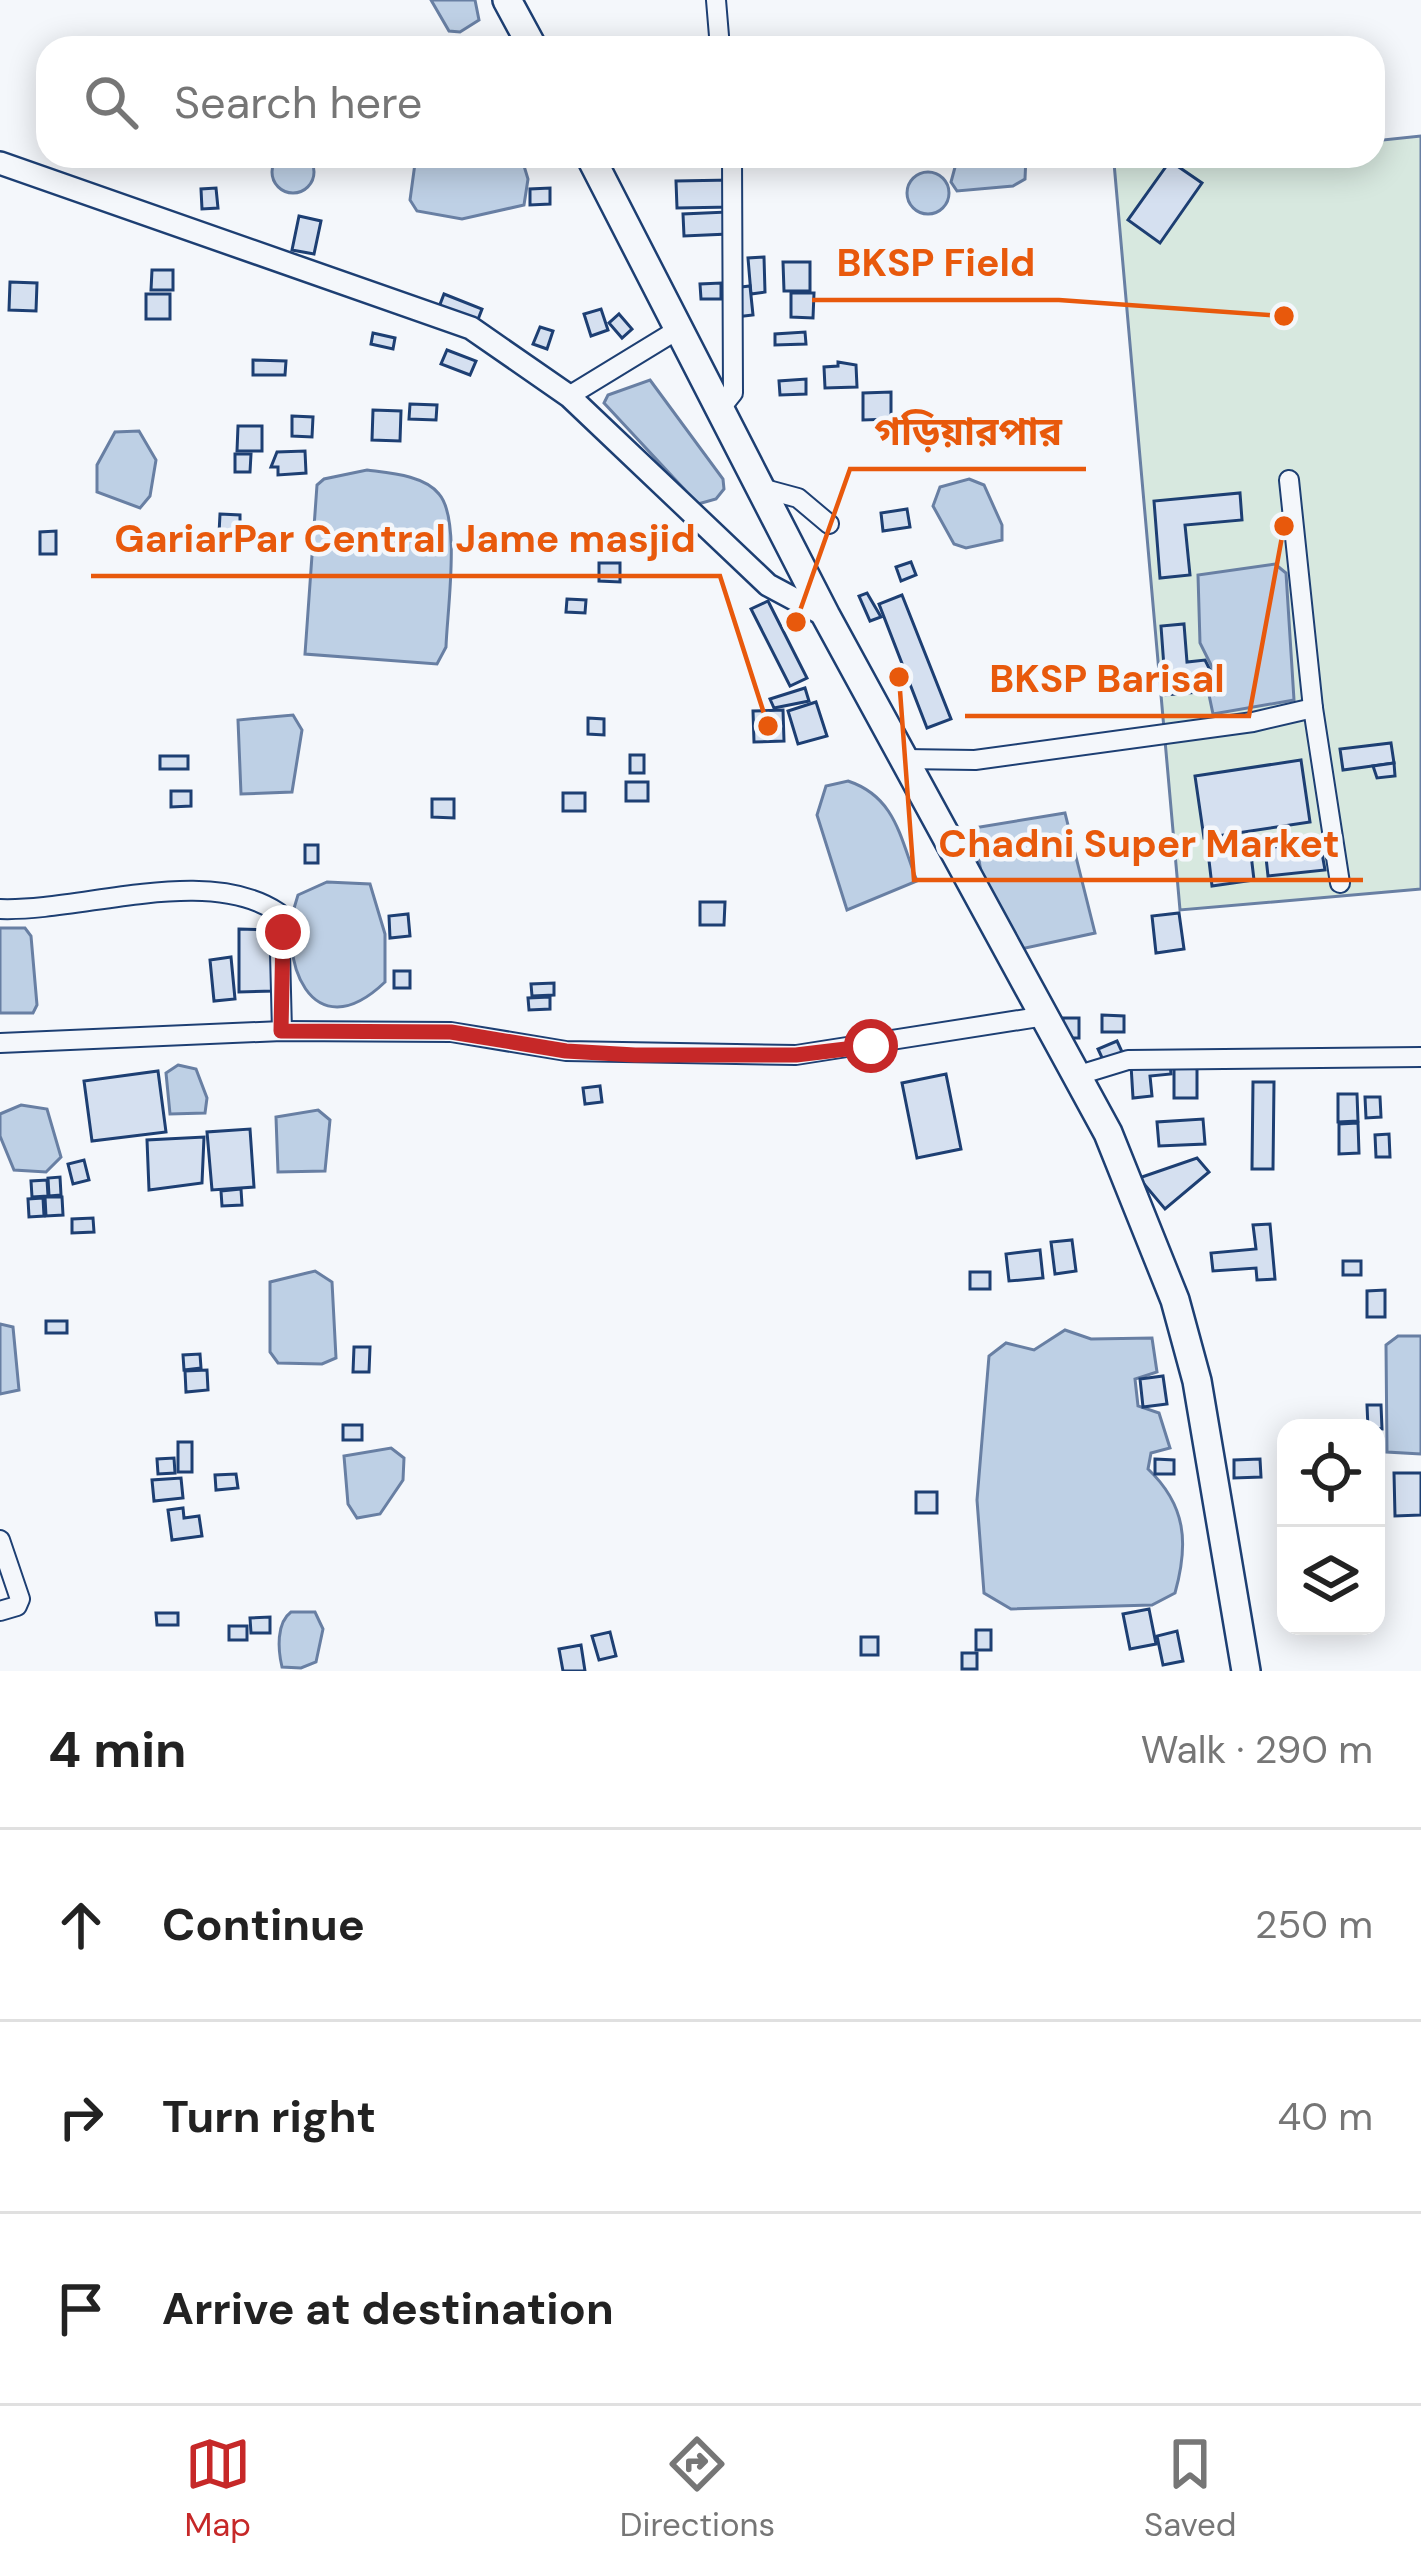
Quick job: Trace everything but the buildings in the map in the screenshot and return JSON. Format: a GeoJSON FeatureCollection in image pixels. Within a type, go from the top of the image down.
{"type":"FeatureCollection","features":[{"type":"Feature","properties":{"kind":"highway"},"geometry":{"type":"LineString","coordinates":[[507,0],[526,36]]}},
{"type":"Feature","properties":{"kind":"highway"},"geometry":{"type":"LineString","coordinates":[[596,168],[682,327],[826,616],[1079,1076],[1175,1300],[1211,1454],[1246,1671]]}},
{"type":"Feature","properties":{"kind":"main road"},"geometry":{"type":"LineString","coordinates":[[0,163],[471,328],[569,396],[768,585],[826,616]]}},
{"type":"Feature","properties":{"kind":"street"},"geometry":{"type":"LineString","coordinates":[[716,0],[719,36]]}},
{"type":"Feature","properties":{"kind":"street"},"geometry":{"type":"LineString","coordinates":[[722,408],[733,393],[732,168]]}},
{"type":"Feature","properties":{"kind":"street"},"geometry":{"type":"LineString","coordinates":[[569,396],[682,327]]}},
{"type":"Feature","properties":{"kind":"street"},"geometry":{"type":"LineString","coordinates":[[1289,480],[1313,709],[1340,883]]}},
{"type":"Feature","properties":{"kind":"street"},"geometry":{"type":"LineString","coordinates":[[761,488],[798,498],[829,524]]}},
{"type":"Feature","properties":{"kind":"street"},"geometry":{"type":"LineString","coordinates":[[904,759],[975,760],[1313,709]]}},
{"type":"Feature","properties":{"kind":"street"},"geometry":{"type":"LineString","coordinates":[[0,909],[168,892],[233,895],[269,906],[279,914],[283,932],[281,1031]]}},
{"type":"Feature","properties":{"kind":"street"},"geometry":{"type":"LineString","coordinates":[[0,1043],[281,1031],[451,1032],[566,1051],[796,1055],[1045,1016]]}},
{"type":"Feature","properties":{"kind":"street"},"geometry":{"type":"LineString","coordinates":[[1079,1076],[1128,1060],[1421,1057]]}},
{"type":"Feature","properties":{"kind":"street"},"geometry":{"type":"LineString","coordinates":[[0,1540],[20,1600],[0,1611]]}},
{"type":"Feature","properties":{"kind":"shaded area"},"geometry":{"type":"Polygon","coordinates":[[[1421,136],[1421,889],[1180,910],[1114,168],[1385,168],[1385,140],[1421,136]]]}},
{"type":"Feature","properties":{"kind":"water"},"geometry":{"type":"Polygon","coordinates":[[[431,0],[475,0],[479,20],[460,32],[449,31],[431,0]]]}},
{"type":"Feature","properties":{"kind":"water"},"geometry":{"type":"Polygon","coordinates":[[[272,168],[314,168],[313,180],[301,192],[285,192],[273,180],[272,168]]]}},
{"type":"Feature","properties":{"kind":"water"},"geometry":{"type":"Polygon","coordinates":[[[414,168],[525,168],[528,179],[524,205],[462,219],[417,211],[410,200],[414,168]]]}},
{"type":"Feature","properties":{"kind":"water"},"geometry":{"type":"Polygon","coordinates":[[[955,168],[1025,168],[1025,179],[1013,186],[957,191],[951,182],[955,168]]]}},
{"type":"Feature","properties":{"kind":"water"},"geometry":{"type":"Polygon","coordinates":[[[928,172],[943,178],[949,193],[943,208],[928,214],[913,208],[907,193],[913,178],[928,172]]]}},
{"type":"Feature","properties":{"kind":"water"},"geometry":{"type":"Polygon","coordinates":[[[650,380],[723,479],[724,489],[716,499],[698,504],[604,403],[608,395],[650,380]]]}},
{"type":"Feature","properties":{"kind":"water"},"geometry":{"type":"Polygon","coordinates":[[[139,431],[156,460],[150,496],[140,508],[97,492],[97,465],[115,432],[139,431]]]}},
{"type":"Feature","properties":{"kind":"water"},"geometry":{"type":"Polygon","coordinates":[[[367,470],[425,483],[446,506],[450,590],[446,647],[437,664],[305,654],[317,485],[324,479],[367,470]]]}},
{"type":"Feature","properties":{"kind":"water"},"geometry":{"type":"Polygon","coordinates":[[[969,479],[984,485],[1002,525],[1002,540],[966,548],[954,544],[933,506],[940,487],[969,479]]]}},
{"type":"Feature","properties":{"kind":"water"},"geometry":{"type":"Polygon","coordinates":[[[1275,564],[1286,573],[1294,700],[1213,714],[1208,690],[1213,669],[1200,643],[1198,575],[1275,564]]]}},
{"type":"Feature","properties":{"kind":"water"},"geometry":{"type":"Polygon","coordinates":[[[293,715],[302,730],[292,792],[241,794],[238,720],[293,715]]]}},
{"type":"Feature","properties":{"kind":"water"},"geometry":{"type":"Polygon","coordinates":[[[848,781],[877,797],[886,808],[917,881],[847,910],[817,815],[826,786],[848,781]]]}},
{"type":"Feature","properties":{"kind":"water"},"geometry":{"type":"Polygon","coordinates":[[[1065,813],[1095,933],[1016,950],[988,917],[974,828],[1065,813]]]}},
{"type":"Feature","properties":{"kind":"water"},"geometry":{"type":"Polygon","coordinates":[[[327,882],[370,884],[385,934],[385,982],[359,1001],[337,1007],[319,1002],[306,989],[292,945],[298,895],[327,882]]]}},
{"type":"Feature","properties":{"kind":"water"},"geometry":{"type":"Polygon","coordinates":[[[0,928],[25,928],[31,936],[37,1005],[33,1013],[0,1013],[0,928]]]}},
{"type":"Feature","properties":{"kind":"water"},"geometry":{"type":"Polygon","coordinates":[[[178,1065],[196,1069],[207,1098],[205,1113],[170,1114],[166,1073],[178,1065]]]}},
{"type":"Feature","properties":{"kind":"water"},"geometry":{"type":"Polygon","coordinates":[[[21,1105],[47,1109],[61,1157],[46,1172],[14,1170],[0,1136],[0,1114],[21,1105]]]}},
{"type":"Feature","properties":{"kind":"water"},"geometry":{"type":"Polygon","coordinates":[[[318,1110],[330,1120],[325,1171],[278,1172],[276,1117],[318,1110]]]}},
{"type":"Feature","properties":{"kind":"water"},"geometry":{"type":"Polygon","coordinates":[[[315,1271],[332,1282],[336,1358],[322,1364],[278,1363],[270,1352],[270,1282],[315,1271]]]}},
{"type":"Feature","properties":{"kind":"water"},"geometry":{"type":"Polygon","coordinates":[[[0,1324],[13,1327],[19,1390],[0,1394],[0,1324]]]}},
{"type":"Feature","properties":{"kind":"water"},"geometry":{"type":"Polygon","coordinates":[[[1065,1330],[1091,1339],[1152,1338],[1157,1372],[1135,1379],[1138,1406],[1159,1413],[1170,1448],[1151,1453],[1148,1469],[1177,1511],[1183,1541],[1175,1593],[1152,1605],[1011,1609],[984,1593],[977,1500],[989,1356],[1006,1343],[1034,1350],[1065,1330]]]}},
{"type":"Feature","properties":{"kind":"water"},"geometry":{"type":"Polygon","coordinates":[[[1398,1336],[1421,1336],[1421,1454],[1387,1452],[1386,1345],[1398,1336]]]}},
{"type":"Feature","properties":{"kind":"water"},"geometry":{"type":"Polygon","coordinates":[[[391,1448],[404,1458],[403,1480],[380,1514],[357,1518],[348,1504],[344,1456],[391,1448]]]}},
{"type":"Feature","properties":{"kind":"water"},"geometry":{"type":"Polygon","coordinates":[[[291,1612],[315,1612],[323,1629],[316,1662],[301,1668],[282,1667],[281,1630],[291,1612]]]}},
{"type":"Feature","properties":{"kind":"place","name":"BKSP Field"},"geometry":{"type":"Point","coordinates":[1284,316]}},
{"type":"Feature","properties":{"kind":"place","name":"BKSP Barisal"},"geometry":{"type":"Point","coordinates":[1284,526]}},
{"type":"Feature","properties":{"kind":"place","name":"গড়িয়ারপার"},"geometry":{"type":"Point","coordinates":[796,622]}},
{"type":"Feature","properties":{"kind":"place","name":"Chadni Super Market"},"geometry":{"type":"Point","coordinates":[899,677]}},
{"type":"Feature","properties":{"kind":"place","name":"GariarPar Central Jame masjid"},"geometry":{"type":"Point","coordinates":[768,726]}},
{"type":"Feature","properties":{"kind":"route"},"geometry":{"type":"LineString","coordinates":[[283,932],[281,1031],[451,1032],[566,1051],[635,1055],[796,1055],[871,1046]]}}]}
